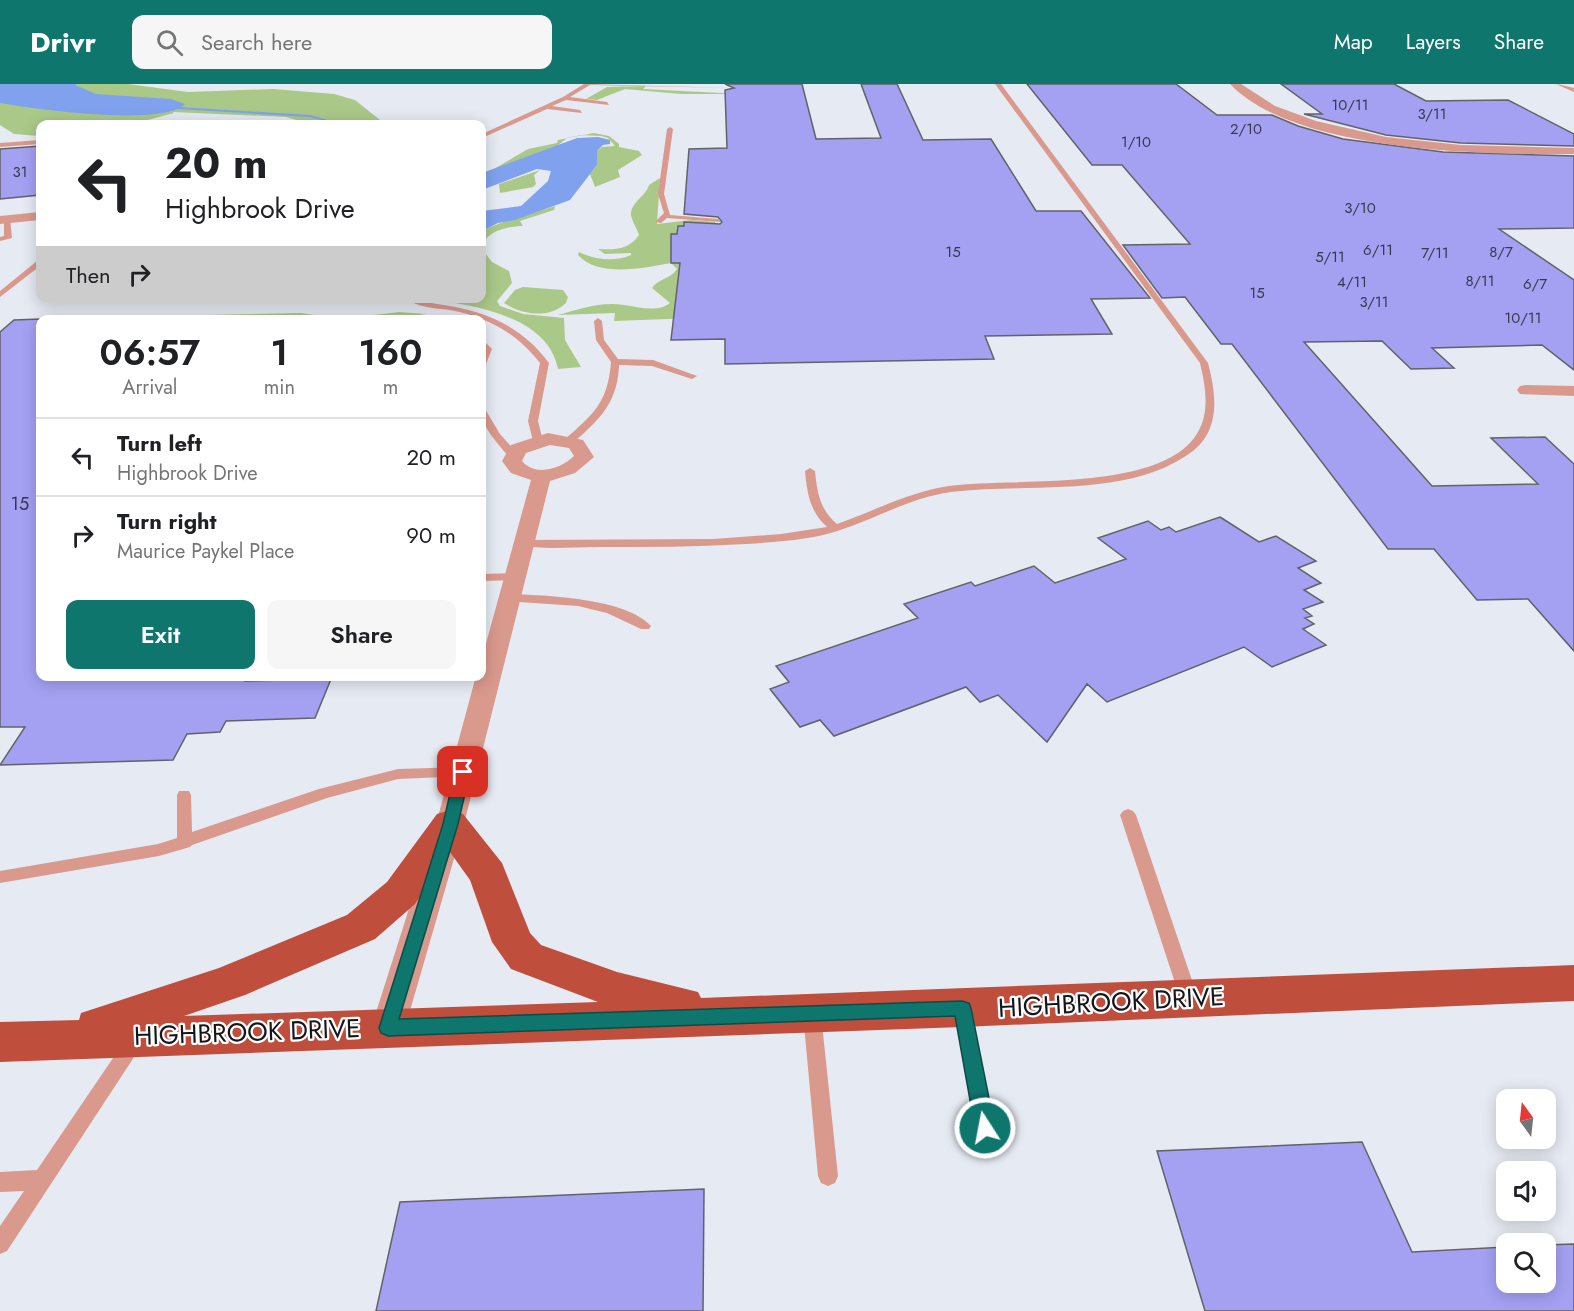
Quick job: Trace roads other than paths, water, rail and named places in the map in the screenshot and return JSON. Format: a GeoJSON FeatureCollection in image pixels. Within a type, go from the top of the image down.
{"type":"FeatureCollection","features":[{"type":"Feature","properties":{"kind":"main road"},"geometry":{"type":"LineString","coordinates":[[58,1040],[230,982],[361,927],[401,893],[450,824],[488,874],[513,942],[526,957],[616,990],[725,1015]]}},
{"type":"Feature","properties":{"kind":"main road","name":"HIGHBROOK DRIVE"},"geometry":{"type":"LineString","coordinates":[[0,1042],[962,1008],[1574,983]]}},
{"type":"Feature","properties":{"kind":"street"},"geometry":{"type":"LineString","coordinates":[[1234,84],[1275,111],[1329,128],[1390,141],[1463,150],[1574,151]]}},
{"type":"Feature","properties":{"kind":"street"},"geometry":{"type":"LineString","coordinates":[[3,219],[36,216]]}},
{"type":"Feature","properties":{"kind":"street"},"geometry":{"type":"LineString","coordinates":[[1526,390],[1574,391]]}},
{"type":"Feature","properties":{"kind":"street"},"geometry":{"type":"LineString","coordinates":[[538,441],[569,441],[584,450],[584,457],[570,470],[542,475],[520,471],[512,460],[513,455],[527,444],[538,441]]}},
{"type":"Feature","properties":{"kind":"street"},"geometry":{"type":"LineString","coordinates":[[388,1028],[450,824],[542,475]]}},
{"type":"Feature","properties":{"kind":"lane"},"geometry":{"type":"LineString","coordinates":[[486,134],[547,107],[589,84],[729,88]]}},
{"type":"Feature","properties":{"kind":"lane"},"geometry":{"type":"LineString","coordinates":[[523,543],[757,540],[823,532],[947,489],[1122,477],[1157,469],[1191,448],[1205,431],[1211,389],[1204,363],[998,84]]}},
{"type":"Feature","properties":{"kind":"lane"},"geometry":{"type":"LineString","coordinates":[[1560,84],[1574,90]]}},
{"type":"Feature","properties":{"kind":"lane"},"geometry":{"type":"LineString","coordinates":[[565,98],[607,104]]}},
{"type":"Feature","properties":{"kind":"lane"},"geometry":{"type":"LineString","coordinates":[[547,107],[580,111]]}},
{"type":"Feature","properties":{"kind":"lane"},"geometry":{"type":"LineString","coordinates":[[670,129],[661,194],[668,213],[662,219],[718,221]]}},
{"type":"Feature","properties":{"kind":"lane"},"geometry":{"type":"LineString","coordinates":[[0,145],[36,142]]}},
{"type":"Feature","properties":{"kind":"lane"},"geometry":{"type":"LineString","coordinates":[[0,239],[8,238],[3,219]]}},
{"type":"Feature","properties":{"kind":"lane"},"geometry":{"type":"LineString","coordinates":[[0,296],[36,266]]}},
{"type":"Feature","properties":{"kind":"lane"},"geometry":{"type":"LineString","coordinates":[[430,303],[475,315]]}},
{"type":"Feature","properties":{"kind":"lane"},"geometry":{"type":"LineString","coordinates":[[442,315],[450,308]]}},
{"type":"Feature","properties":{"kind":"lane"},"geometry":{"type":"LineString","coordinates":[[486,318],[500,322],[529,343],[545,363],[533,420],[538,441]]}},
{"type":"Feature","properties":{"kind":"lane"},"geometry":{"type":"LineString","coordinates":[[569,441],[608,403],[615,384],[615,362],[600,340],[598,321]]}},
{"type":"Feature","properties":{"kind":"lane"},"geometry":{"type":"LineString","coordinates":[[615,362],[652,363],[692,376]]}},
{"type":"Feature","properties":{"kind":"lane"},"geometry":{"type":"LineString","coordinates":[[486,418],[496,435],[513,455]]}},
{"type":"Feature","properties":{"kind":"lane"},"geometry":{"type":"LineString","coordinates":[[810,471],[814,506],[824,520],[834,528]]}},
{"type":"Feature","properties":{"kind":"lane"},"geometry":{"type":"LineString","coordinates":[[486,579],[511,587],[597,605],[620,612],[645,626]]}},
{"type":"Feature","properties":{"kind":"lane"},"geometry":{"type":"LineString","coordinates":[[0,877],[159,850],[185,843],[324,793],[398,774],[463,772]]}},
{"type":"Feature","properties":{"kind":"lane"},"geometry":{"type":"LineString","coordinates":[[184,795],[185,843]]}},
{"type":"Feature","properties":{"kind":"lane"},"geometry":{"type":"LineString","coordinates":[[1128,815],[1189,998]]}},
{"type":"Feature","properties":{"kind":"lane"},"geometry":{"type":"LineString","coordinates":[[962,1008],[988,1146]]}},
{"type":"Feature","properties":{"kind":"lane"},"geometry":{"type":"LineString","coordinates":[[812,1012],[828,1176]]}},
{"type":"Feature","properties":{"kind":"lane"},"geometry":{"type":"LineString","coordinates":[[0,1244],[138,1036]]}},
{"type":"Feature","properties":{"kind":"lane"},"geometry":{"type":"LineString","coordinates":[[0,1182],[41,1180]]}},
{"type":"Feature","properties":{"kind":"water"},"geometry":{"type":"Polygon","coordinates":[[[0,84],[77,84],[75,85],[96,94],[171,99],[185,104],[172,111],[126,115],[39,109],[0,103],[0,84]]]}},
{"type":"Feature","properties":{"kind":"water"},"geometry":{"type":"Polygon","coordinates":[[[598,137],[610,140],[610,144],[603,145],[597,151],[597,165],[570,200],[486,229],[486,210],[521,206],[548,181],[551,171],[537,169],[486,188],[486,172],[577,138],[598,137]]]}},
{"type":"Feature","properties":{"kind":"waterway"},"geometry":{"type":"LineString","coordinates":[[179,108],[310,116],[325,120]]}}]}
